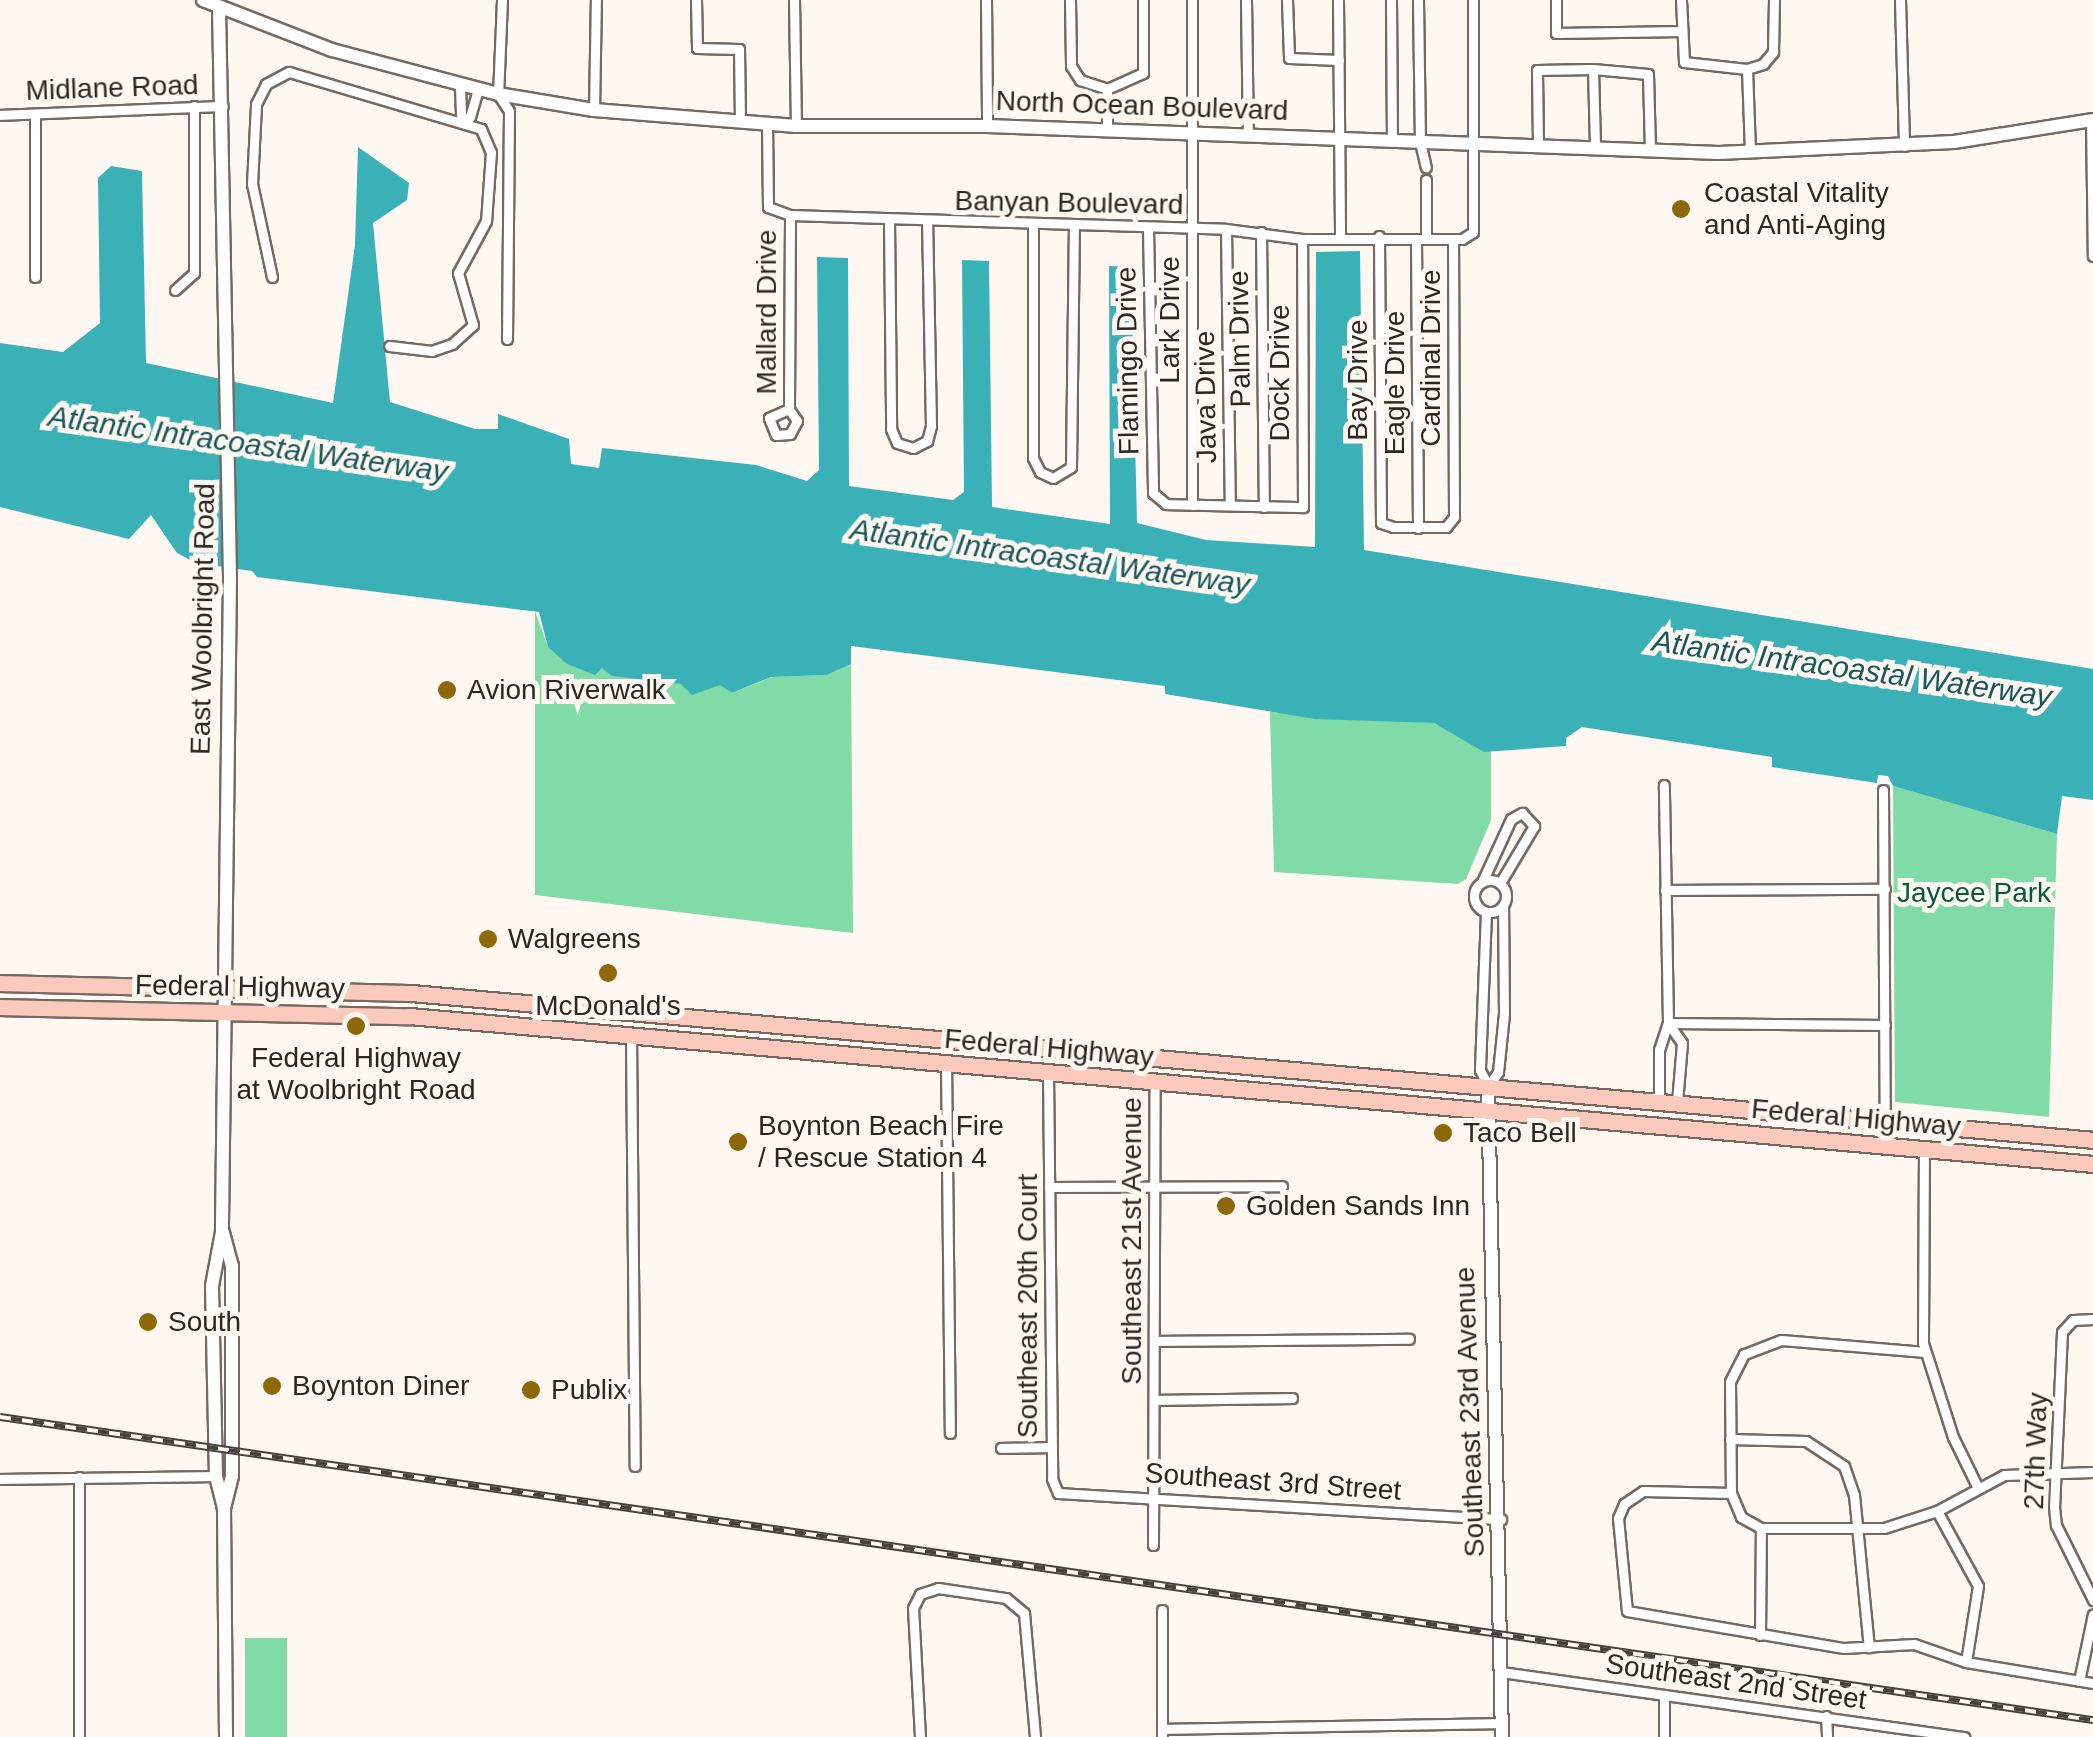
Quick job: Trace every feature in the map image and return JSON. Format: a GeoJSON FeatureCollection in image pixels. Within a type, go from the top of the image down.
{"type":"FeatureCollection","features":[{"type":"Feature","properties":{"kind":"main road","name":"North Ocean Boulevard"},"geometry":{"type":"LineString","coordinates":[[203,0],[332,50],[478,90],[594,110],[796,126],[988,126],[1392,140],[1475,148],[1538,144],[1750,152],[1904,146],[2092,120]]}},
{"type":"Feature","properties":{"kind":"main road","name":"East Woolbright Road"},"geometry":{"type":"LineString","coordinates":[[219,4],[226,106],[230,579],[222,1230],[232,1266],[232,1476],[224,1510]]}},
{"type":"Feature","properties":{"kind":"main road","name":"Federal Highway"},"geometry":{"type":"LineString","coordinates":[[0,983],[381,991],[2093,1140]]}},
{"type":"Feature","properties":{"kind":"main road","name":"Federal Highway"},"geometry":{"type":"LineString","coordinates":[[0,1006],[409,1016],[2093,1164]]}},
{"type":"Feature","properties":{"kind":"main road"},"geometry":{"type":"LineString","coordinates":[[614,1034],[635,1012]]}},
{"type":"Feature","properties":{"kind":"main road"},"geometry":{"type":"LineString","coordinates":[[632,1036],[659,1015]]}},
{"type":"Feature","properties":{"kind":"main road"},"geometry":{"type":"LineString","coordinates":[[1133,1080],[1149,1057]]}},
{"type":"Feature","properties":{"kind":"main road"},"geometry":{"type":"LineString","coordinates":[[1155,1082],[1173,1066],[1250,1072],[1276,1067]]}},
{"type":"Feature","properties":{"kind":"main road","name":"Southeast 23rd Avenue"},"geometry":{"type":"LineString","coordinates":[[1488,1086],[1490,1355],[1501,1519],[1502,1730]]}},
{"type":"Feature","properties":{"kind":"main road"},"geometry":{"type":"LineString","coordinates":[[1640,1125],[1677,1102]]}},
{"type":"Feature","properties":{"kind":"main road"},"geometry":{"type":"LineString","coordinates":[[1808,1139],[1832,1131],[1903,1138],[1926,1124]]}},
{"type":"Feature","properties":{"kind":"main road"},"geometry":{"type":"LineString","coordinates":[[1924,1149],[1949,1134],[2017,1139],[2033,1134]]}},
{"type":"Feature","properties":{"kind":"main road","name":"East Woolbright Road"},"geometry":{"type":"LineString","coordinates":[[222,1230],[212,1265],[216,1476],[224,1510],[226,1737]]}},
{"type":"Feature","properties":{"kind":"street"},"geometry":{"type":"LineString","coordinates":[[502,0],[498,94],[509,111],[507,339]]}},
{"type":"Feature","properties":{"kind":"street"},"geometry":{"type":"LineString","coordinates":[[594,110],[596,0]]}},
{"type":"Feature","properties":{"kind":"street"},"geometry":{"type":"LineString","coordinates":[[696,0],[697,48],[738,49],[740,120]]}},
{"type":"Feature","properties":{"kind":"street"},"geometry":{"type":"LineString","coordinates":[[794,0],[796,126]]}},
{"type":"Feature","properties":{"kind":"street"},"geometry":{"type":"LineString","coordinates":[[986,0],[988,126]]}},
{"type":"Feature","properties":{"kind":"street"},"geometry":{"type":"LineString","coordinates":[[1070,0],[1071,66],[1080,80],[1107,89],[1143,73],[1143,0]]}},
{"type":"Feature","properties":{"kind":"street","name":"Lark Drive"},"geometry":{"type":"LineString","coordinates":[[1192,0],[1192,505]]}},
{"type":"Feature","properties":{"kind":"street"},"geometry":{"type":"LineString","coordinates":[[1246,0],[1248,135]]}},
{"type":"Feature","properties":{"kind":"street"},"geometry":{"type":"LineString","coordinates":[[1288,0],[1288,58],[1339,60]]}},
{"type":"Feature","properties":{"kind":"street"},"geometry":{"type":"LineString","coordinates":[[1338,0],[1340,238]]}},
{"type":"Feature","properties":{"kind":"street"},"geometry":{"type":"LineString","coordinates":[[1391,0],[1392,140]]}},
{"type":"Feature","properties":{"kind":"street"},"geometry":{"type":"LineString","coordinates":[[1418,0],[1420,142],[1426,167]]}},
{"type":"Feature","properties":{"kind":"street"},"geometry":{"type":"LineString","coordinates":[[1473,0],[1475,148]]}},
{"type":"Feature","properties":{"kind":"street"},"geometry":{"type":"LineString","coordinates":[[1556,0],[1556,33],[1682,31]]}},
{"type":"Feature","properties":{"kind":"street"},"geometry":{"type":"LineString","coordinates":[[1681,0],[1684,62],[1747,68],[1763,64],[1773,52],[1774,0]]}},
{"type":"Feature","properties":{"kind":"street"},"geometry":{"type":"LineString","coordinates":[[1900,0],[1904,146]]}},
{"type":"Feature","properties":{"kind":"street"},"geometry":{"type":"LineString","coordinates":[[1747,68],[1750,152]]}},
{"type":"Feature","properties":{"kind":"street"},"geometry":{"type":"LineString","coordinates":[[1593,69],[1595,147]]}},
{"type":"Feature","properties":{"kind":"street"},"geometry":{"type":"LineString","coordinates":[[1538,144],[1538,70],[1593,69],[1648,74],[1650,150]]}},
{"type":"Feature","properties":{"kind":"street"},"geometry":{"type":"LineString","coordinates":[[272,277],[252,184],[256,104],[266,84],[289,72],[481,129],[491,152],[484,232],[458,273],[473,325],[452,344],[432,351],[389,346]]}},
{"type":"Feature","properties":{"kind":"street"},"geometry":{"type":"LineString","coordinates":[[460,86],[461,120]]}},
{"type":"Feature","properties":{"kind":"street"},"geometry":{"type":"LineString","coordinates":[[1107,89],[1108,131]]}},
{"type":"Feature","properties":{"kind":"street"},"geometry":{"type":"LineString","coordinates":[[461,120],[470,117],[478,90]]}},
{"type":"Feature","properties":{"kind":"street"},"geometry":{"type":"LineString","coordinates":[[175,290],[194,273],[194,106]]}},
{"type":"Feature","properties":{"kind":"street","name":"Midlane Road"},"geometry":{"type":"LineString","coordinates":[[0,115],[226,106]]}},
{"type":"Feature","properties":{"kind":"street"},"geometry":{"type":"LineString","coordinates":[[35,277],[36,114]]}},
{"type":"Feature","properties":{"kind":"street"},"geometry":{"type":"LineString","coordinates":[[2092,120],[2093,256]]}},
{"type":"Feature","properties":{"kind":"street"},"geometry":{"type":"LineString","coordinates":[[766,124],[768,207],[790,215]]}},
{"type":"Feature","properties":{"kind":"street","name":"Cardinal Drive"},"geometry":{"type":"LineString","coordinates":[[1418,528],[1446,528],[1454,517],[1453,240],[1473,232],[1475,148]]}},
{"type":"Feature","properties":{"kind":"street","name":"Eagle Drive"},"geometry":{"type":"LineString","coordinates":[[1418,528],[1421,238],[1426,180]]}},
{"type":"Feature","properties":{"kind":"street","name":"Banyan Boulevard"},"geometry":{"type":"LineString","coordinates":[[790,215],[1033,226],[1226,229],[1302,239],[1379,236],[1453,240]]}},
{"type":"Feature","properties":{"kind":"street","name":"Mallard Drive"},"geometry":{"type":"LineString","coordinates":[[789,410],[790,215]]}},
{"type":"Feature","properties":{"kind":"street"},"geometry":{"type":"LineString","coordinates":[[889,220],[891,429],[897,443],[913,448],[928,440],[931,426],[927,222]]}},
{"type":"Feature","properties":{"kind":"street"},"geometry":{"type":"LineString","coordinates":[[1033,226],[1033,458],[1046,476],[1070,472],[1074,226]]}},
{"type":"Feature","properties":{"kind":"street","name":"Flamingo Drive"},"geometry":{"type":"LineString","coordinates":[[1148,228],[1153,493],[1166,504],[1192,505]]}},
{"type":"Feature","properties":{"kind":"street","name":"Java Drive"},"geometry":{"type":"LineString","coordinates":[[1226,229],[1230,505]]}},
{"type":"Feature","properties":{"kind":"street","name":"Palm Drive"},"geometry":{"type":"LineString","coordinates":[[1262,232],[1264,507]]}},
{"type":"Feature","properties":{"kind":"street","name":"Bay Drive"},"geometry":{"type":"LineString","coordinates":[[1379,236],[1382,523],[1418,528]]}},
{"type":"Feature","properties":{"kind":"street","name":"Dock Drive"},"geometry":{"type":"LineString","coordinates":[[1264,507],[1304,507],[1302,239]]}},
{"type":"Feature","properties":{"kind":"street"},"geometry":{"type":"LineString","coordinates":[[1192,505],[1264,507]]}},
{"type":"Feature","properties":{"kind":"street"},"geometry":{"type":"LineString","coordinates":[[1659,1100],[1659,1050],[1668,1023],[1664,785]]}},
{"type":"Feature","properties":{"kind":"street"},"geometry":{"type":"LineString","coordinates":[[1883,790],[1885,1120]]}},
{"type":"Feature","properties":{"kind":"street"},"geometry":{"type":"LineString","coordinates":[[1522,813],[1534,826],[1500,883],[1504,906],[1504,1014],[1498,1072],[1488,1086],[1480,1070],[1486,912],[1474,898],[1511,819],[1522,813]]}},
{"type":"Feature","properties":{"kind":"street"},"geometry":{"type":"LineString","coordinates":[[1482,882],[1500,883]]}},
{"type":"Feature","properties":{"kind":"street"},"geometry":{"type":"LineString","coordinates":[[1665,890],[1885,889]]}},
{"type":"Feature","properties":{"kind":"street"},"geometry":{"type":"LineString","coordinates":[[1486,912],[1504,906]]}},
{"type":"Feature","properties":{"kind":"street"},"geometry":{"type":"LineString","coordinates":[[1668,1023],[1885,1025]]}},
{"type":"Feature","properties":{"kind":"street"},"geometry":{"type":"LineString","coordinates":[[1668,1023],[1682,1044],[1677,1102]]}},
{"type":"Feature","properties":{"kind":"street"},"geometry":{"type":"LineString","coordinates":[[632,1036],[636,1466]]}},
{"type":"Feature","properties":{"kind":"street"},"geometry":{"type":"LineString","coordinates":[[946,1064],[950,1433]]}},
{"type":"Feature","properties":{"kind":"street","name":"Southeast 20th Court"},"geometry":{"type":"LineString","coordinates":[[1048,1072],[1052,1479]]}},
{"type":"Feature","properties":{"kind":"street","name":"Southeast 21st Avenue"},"geometry":{"type":"LineString","coordinates":[[1153,1546],[1155,1082]]}},
{"type":"Feature","properties":{"kind":"street"},"geometry":{"type":"LineString","coordinates":[[1924,1149],[1924,1352],[1952,1438],[1978,1488]]}},
{"type":"Feature","properties":{"kind":"street"},"geometry":{"type":"LineString","coordinates":[[1049,1187],[1282,1186]]}},
{"type":"Feature","properties":{"kind":"street","name":"27th Way"},"geometry":{"type":"LineString","coordinates":[[2093,1319],[2073,1320],[2062,1332],[2056,1470],[2056,1525],[2093,1600]]}},
{"type":"Feature","properties":{"kind":"street"},"geometry":{"type":"LineString","coordinates":[[1155,1341],[1409,1338]]}},
{"type":"Feature","properties":{"kind":"street"},"geometry":{"type":"LineString","coordinates":[[1924,1352],[1781,1340],[1757,1345],[1732,1375],[1731,1493],[1742,1516],[1761,1528],[1856,1532],[1938,1510],[2021,1471],[2093,1472]]}},
{"type":"Feature","properties":{"kind":"street","name":"Southeast 21st Avenue"},"geometry":{"type":"LineString","coordinates":[[1155,1400],[1292,1398]]}},
{"type":"Feature","properties":{"kind":"street"},"geometry":{"type":"LineString","coordinates":[[1730,1439],[1798,1440],[1827,1450],[1851,1480],[1868,1647]]}},
{"type":"Feature","properties":{"kind":"street"},"geometry":{"type":"LineString","coordinates":[[1001,1448],[1052,1447]]}},
{"type":"Feature","properties":{"kind":"street"},"geometry":{"type":"LineString","coordinates":[[0,1479],[216,1476]]}},
{"type":"Feature","properties":{"kind":"street"},"geometry":{"type":"LineString","coordinates":[[79,1478],[79,1737]]}},
{"type":"Feature","properties":{"kind":"street","name":"Southeast 3rd Street"},"geometry":{"type":"LineString","coordinates":[[1052,1479],[1058,1493],[1154,1495],[1501,1519]]}},
{"type":"Feature","properties":{"kind":"street"},"geometry":{"type":"LineString","coordinates":[[1731,1493],[1651,1490],[1630,1498],[1618,1518],[1627,1611],[1760,1635],[1868,1647],[1914,1644],[1966,1662],[2093,1683]]}},
{"type":"Feature","properties":{"kind":"street"},"geometry":{"type":"LineString","coordinates":[[1938,1510],[1978,1586],[1966,1662]]}},
{"type":"Feature","properties":{"kind":"street"},"geometry":{"type":"LineString","coordinates":[[1760,1635],[1761,1528]]}},
{"type":"Feature","properties":{"kind":"street"},"geometry":{"type":"LineString","coordinates":[[920,1737],[914,1608],[920,1594],[938,1588],[1006,1598],[1024,1613],[1035,1737]]}},
{"type":"Feature","properties":{"kind":"street"},"geometry":{"type":"LineString","coordinates":[[1162,1610],[1162,1733],[1502,1730]]}},
{"type":"Feature","properties":{"kind":"street"},"geometry":{"type":"LineString","coordinates":[[2079,1681],[2093,1614]]}},
{"type":"Feature","properties":{"kind":"street","name":"Southeast 2nd Street"},"geometry":{"type":"LineString","coordinates":[[1502,1672],[1964,1737]]}},
{"type":"Feature","properties":{"kind":"street"},"geometry":{"type":"LineString","coordinates":[[1664,1696],[1664,1737]]}},
{"type":"Feature","properties":{"kind":"street"},"geometry":{"type":"LineString","coordinates":[[1826,1716],[1826,1737]]}},
{"type":"Feature","properties":{"kind":"green space"},"geometry":{"type":"Polygon","coordinates":[[[535,611],[548,647],[595,674],[602,668],[681,684],[720,684],[732,693],[772,677],[827,675],[851,664],[853,933],[535,895],[535,611]]]}},
{"type":"Feature","properties":{"kind":"green space"},"geometry":{"type":"Polygon","coordinates":[[[1270,712],[1434,723],[1491,752],[1491,820],[1466,879],[1458,884],[1274,872],[1270,712]]]}},
{"type":"Feature","properties":{"kind":"green space","name":"Jaycee Park"},"geometry":{"type":"Polygon","coordinates":[[[1893,786],[2057,834],[2049,1117],[1895,1102],[1893,786]]]}},
{"type":"Feature","properties":{"kind":"green space"},"geometry":{"type":"Polygon","coordinates":[[[245,1638],[287,1638],[287,1737],[245,1737],[245,1638]]]}},
{"type":"Feature","properties":{"kind":"water","name":"Atlantic Intracoastal Waterway"},"geometry":{"type":"Polygon","coordinates":[[[358,147],[409,183],[407,200],[373,223],[390,402],[475,429],[498,429],[498,414],[569,439],[571,464],[599,468],[602,448],[756,465],[807,481],[819,470],[817,257],[848,258],[849,486],[953,500],[964,492],[962,260],[989,261],[992,507],[1110,524],[1109,266],[1131,267],[1137,523],[1206,540],[1315,547],[1316,252],[1360,251],[1364,550],[2093,669],[2093,800],[2062,796],[2057,834],[1893,786],[1888,776],[1878,775],[1877,783],[1772,767],[1772,757],[1582,727],[1566,738],[1566,746],[1484,752],[1434,723],[1315,719],[1165,694],[1165,686],[851,646],[851,664],[827,675],[771,677],[732,693],[720,685],[692,695],[681,684],[612,676],[602,668],[595,675],[567,664],[548,647],[539,612],[257,577],[252,571],[196,563],[177,553],[151,515],[129,539],[0,507],[0,343],[63,352],[100,323],[98,178],[111,166],[142,171],[146,363],[333,403],[355,245],[358,147]]]}},
{"type":"Feature","properties":{"kind":"railway"},"geometry":{"type":"LineString","coordinates":[[0,1417],[2093,1720]]}},
{"type":"Feature","properties":{"kind":"place","name":"Coastal Vitality and Anti-Aging"},"geometry":{"type":"Point","coordinates":[1681,209]}},
{"type":"Feature","properties":{"kind":"place","name":"Avion Riverwalk"},"geometry":{"type":"Point","coordinates":[447,690]}},
{"type":"Feature","properties":{"kind":"place","name":"Walgreens"},"geometry":{"type":"Point","coordinates":[488,939]}},
{"type":"Feature","properties":{"kind":"place","name":"McDonald's"},"geometry":{"type":"Point","coordinates":[608,973]}},
{"type":"Feature","properties":{"kind":"place","name":"Federal Highway at Woolbright Road"},"geometry":{"type":"Point","coordinates":[356,1026]}},
{"type":"Feature","properties":{"kind":"place","name":"Taco Bell"},"geometry":{"type":"Point","coordinates":[1443,1133]}},
{"type":"Feature","properties":{"kind":"place","name":"Boynton Beach Fire / Rescue Station 4"},"geometry":{"type":"Point","coordinates":[738,1142]}},
{"type":"Feature","properties":{"kind":"place","name":"Golden Sands Inn"},"geometry":{"type":"Point","coordinates":[1226,1206]}},
{"type":"Feature","properties":{"kind":"place","name":"South"},"geometry":{"type":"Point","coordinates":[148,1322]}},
{"type":"Feature","properties":{"kind":"place","name":"Boynton Diner"},"geometry":{"type":"Point","coordinates":[272,1386]}},
{"type":"Feature","properties":{"kind":"place","name":"Publix"},"geometry":{"type":"Point","coordinates":[531,1390]}}]}
